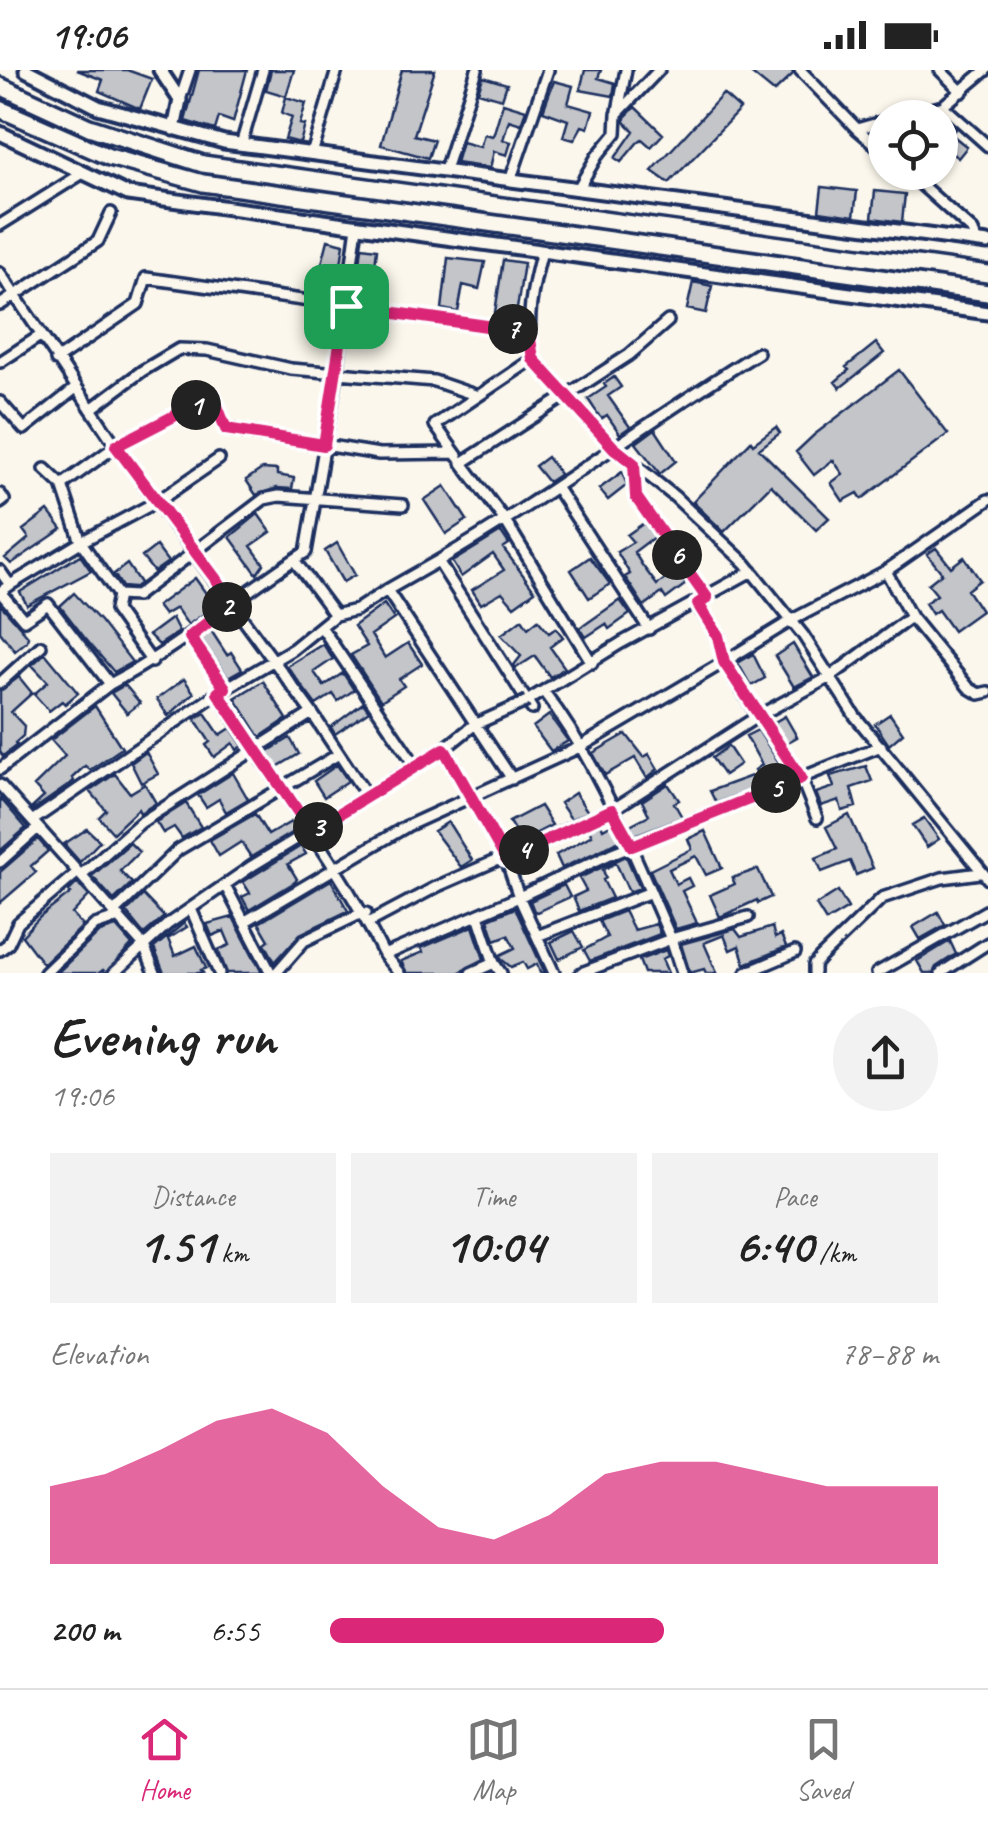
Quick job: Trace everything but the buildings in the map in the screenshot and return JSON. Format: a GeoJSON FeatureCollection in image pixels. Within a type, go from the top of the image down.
{"type":"FeatureCollection","features":[{"type":"Feature","properties":{"kind":"highway"},"geometry":{"type":"LineString","coordinates":[[0,86],[89,127],[204,164],[988,274]]}},
{"type":"Feature","properties":{"kind":"highway"},"geometry":{"type":"LineString","coordinates":[[0,109],[109,156],[202,183],[988,293]]}},
{"type":"Feature","properties":{"kind":"street"},"geometry":{"type":"LineString","coordinates":[[26,70],[98,106],[241,144],[982,242]]}},
{"type":"Feature","properties":{"kind":"street"},"geometry":{"type":"LineString","coordinates":[[160,70],[180,100]]}},
{"type":"Feature","properties":{"kind":"street"},"geometry":{"type":"LineString","coordinates":[[174,128],[190,70]]}},
{"type":"Feature","properties":{"kind":"street"},"geometry":{"type":"LineString","coordinates":[[241,144],[263,70]]}},
{"type":"Feature","properties":{"kind":"street"},"geometry":{"type":"LineString","coordinates":[[312,154],[336,70]]}},
{"type":"Feature","properties":{"kind":"street"},"geometry":{"type":"LineString","coordinates":[[445,170],[477,70]]}},
{"type":"Feature","properties":{"kind":"street"},"geometry":{"type":"LineString","coordinates":[[511,178],[548,70]]}},
{"type":"Feature","properties":{"kind":"street"},"geometry":{"type":"LineString","coordinates":[[579,187],[616,133],[626,70]]}},
{"type":"Feature","properties":{"kind":"street"},"geometry":{"type":"LineString","coordinates":[[618,114],[659,70]]}},
{"type":"Feature","properties":{"kind":"street"},"geometry":{"type":"LineString","coordinates":[[940,70],[962,92]]}},
{"type":"Feature","properties":{"kind":"street"},"geometry":{"type":"LineString","coordinates":[[952,100],[986,70]]}},
{"type":"Feature","properties":{"kind":"street"},"geometry":{"type":"LineString","coordinates":[[806,72],[868,138]]}},
{"type":"Feature","properties":{"kind":"street"},"geometry":{"type":"LineString","coordinates":[[958,119],[988,146]]}},
{"type":"Feature","properties":{"kind":"street"},"geometry":{"type":"LineString","coordinates":[[857,128],[868,125]]}},
{"type":"Feature","properties":{"kind":"street"},"geometry":{"type":"LineString","coordinates":[[0,134],[128,194],[988,313]]}},
{"type":"Feature","properties":{"kind":"street"},"geometry":{"type":"LineString","coordinates":[[0,225],[83,173]]}},
{"type":"Feature","properties":{"kind":"street"},"geometry":{"type":"LineString","coordinates":[[927,190],[982,242]]}},
{"type":"Feature","properties":{"kind":"street"},"geometry":{"type":"LineString","coordinates":[[546,232],[548,213]]}},
{"type":"Feature","properties":{"kind":"street"},"geometry":{"type":"LineString","coordinates":[[0,305],[98,241],[111,214]]}},
{"type":"Feature","properties":{"kind":"street"},"geometry":{"type":"LineString","coordinates":[[0,769],[110,684],[190,637],[306,552],[337,374],[356,226]]}},
{"type":"Feature","properties":{"kind":"street"},"geometry":{"type":"LineString","coordinates":[[542,252],[530,297],[533,359],[614,448],[675,497],[752,571],[792,620],[855,716],[984,876]]}},
{"type":"Feature","properties":{"kind":"street"},"geometry":{"type":"LineString","coordinates":[[0,273],[116,446],[275,659],[367,796]]}},
{"type":"Feature","properties":{"kind":"street"},"geometry":{"type":"LineString","coordinates":[[56,360],[138,304],[146,278],[529,332]]}},
{"type":"Feature","properties":{"kind":"street"},"geometry":{"type":"LineString","coordinates":[[462,463],[628,355],[668,321]]}},
{"type":"Feature","properties":{"kind":"street"},"geometry":{"type":"LineString","coordinates":[[0,362],[40,336]]}},
{"type":"Feature","properties":{"kind":"street"},"geometry":{"type":"LineString","coordinates":[[91,410],[178,349],[206,350],[337,374],[434,381],[478,396]]}},
{"type":"Feature","properties":{"kind":"street"},"geometry":{"type":"LineString","coordinates":[[0,862],[35,825],[221,691],[322,628],[335,615],[356,610],[506,522],[687,396],[758,353]]}},
{"type":"Feature","properties":{"kind":"street"},"geometry":{"type":"LineString","coordinates":[[533,359],[435,425],[506,522],[592,663]]}},
{"type":"Feature","properties":{"kind":"street"},"geometry":{"type":"LineString","coordinates":[[0,402],[24,429],[76,388]]}},
{"type":"Feature","properties":{"kind":"street"},"geometry":{"type":"LineString","coordinates":[[62,485],[116,446],[213,396],[226,429],[378,454],[455,453]]}},
{"type":"Feature","properties":{"kind":"street"},"geometry":{"type":"LineString","coordinates":[[110,684],[48,604],[24,620],[0,592],[158,501],[219,459]]}},
{"type":"Feature","properties":{"kind":"street"},"geometry":{"type":"LineString","coordinates":[[634,464],[636,497],[702,601],[718,636],[724,662],[801,778],[817,818]]}},
{"type":"Feature","properties":{"kind":"street"},"geometry":{"type":"LineString","coordinates":[[44,469],[62,485],[81,542],[118,595],[116,610],[152,662]]}},
{"type":"Feature","properties":{"kind":"street"},"geometry":{"type":"LineString","coordinates":[[556,487],[650,629]]}},
{"type":"Feature","properties":{"kind":"street"},"geometry":{"type":"LineString","coordinates":[[0,494],[4,500],[0,503]]}},
{"type":"Feature","properties":{"kind":"street"},"geometry":{"type":"LineString","coordinates":[[118,595],[136,596],[264,499],[278,496],[403,505]]}},
{"type":"Feature","properties":{"kind":"street"},"geometry":{"type":"LineString","coordinates":[[244,922],[407,826],[580,748],[792,620],[886,571],[988,500]]}},
{"type":"Feature","properties":{"kind":"street"},"geometry":{"type":"LineString","coordinates":[[294,560],[335,615]]}},
{"type":"Feature","properties":{"kind":"street"},"geometry":{"type":"LineString","coordinates":[[438,561],[526,704]]}},
{"type":"Feature","properties":{"kind":"street"},"geometry":{"type":"LineString","coordinates":[[0,570],[10,585]]}},
{"type":"Feature","properties":{"kind":"street"},"geometry":{"type":"LineString","coordinates":[[114,973],[224,885],[444,749],[476,724],[526,704],[752,571]]}},
{"type":"Feature","properties":{"kind":"street"},"geometry":{"type":"LineString","coordinates":[[886,571],[912,617],[969,688],[978,694],[988,692]]}},
{"type":"Feature","properties":{"kind":"street"},"geometry":{"type":"LineString","coordinates":[[387,590],[512,779]]}},
{"type":"Feature","properties":{"kind":"street"},"geometry":{"type":"LineString","coordinates":[[224,885],[274,973],[304,941],[384,914],[438,886],[612,810],[758,716],[830,677],[912,617]]}},
{"type":"Feature","properties":{"kind":"street"},"geometry":{"type":"LineString","coordinates":[[322,628],[415,765]]}},
{"type":"Feature","properties":{"kind":"street"},"geometry":{"type":"LineString","coordinates":[[190,637],[254,750],[311,831],[398,973]]}},
{"type":"Feature","properties":{"kind":"street"},"geometry":{"type":"LineString","coordinates":[[0,683],[41,646]]}},
{"type":"Feature","properties":{"kind":"street"},"geometry":{"type":"LineString","coordinates":[[544,692],[580,748],[632,846],[682,973]]}},
{"type":"Feature","properties":{"kind":"street"},"geometry":{"type":"LineString","coordinates":[[0,950],[8,944],[18,924],[140,823],[312,713]]}},
{"type":"Feature","properties":{"kind":"street"},"geometry":{"type":"LineString","coordinates":[[384,955],[632,846],[881,746]]}},
{"type":"Feature","properties":{"kind":"street"},"geometry":{"type":"LineString","coordinates":[[444,749],[506,859],[554,973]]}},
{"type":"Feature","properties":{"kind":"street"},"geometry":{"type":"LineString","coordinates":[[45,973],[95,925],[116,915],[178,850],[339,754]]}},
{"type":"Feature","properties":{"kind":"street"},"geometry":{"type":"LineString","coordinates":[[0,785],[144,946],[154,973]]}},
{"type":"Feature","properties":{"kind":"street"},"geometry":{"type":"LineString","coordinates":[[814,973],[820,958],[882,898],[942,878],[984,876]]}},
{"type":"Feature","properties":{"kind":"street"},"geometry":{"type":"LineString","coordinates":[[538,936],[651,892]]}},
{"type":"Feature","properties":{"kind":"street"},"geometry":{"type":"LineString","coordinates":[[191,908],[219,973]]}},
{"type":"Feature","properties":{"kind":"street"},"geometry":{"type":"LineString","coordinates":[[877,973],[988,910]]}},
{"type":"Feature","properties":{"kind":"street"},"geometry":{"type":"LineString","coordinates":[[478,915],[500,973]]}},
{"type":"Feature","properties":{"kind":"street"},"geometry":{"type":"LineString","coordinates":[[581,973],[671,938],[748,917]]}},
{"type":"Feature","properties":{"kind":"street"},"geometry":{"type":"LineString","coordinates":[[941,973],[988,944]]}},
{"type":"Feature","properties":{"kind":"street"},"geometry":{"type":"LineString","coordinates":[[746,973],[795,952]]}},
{"type":"Feature","properties":{"kind":"street"},"geometry":{"type":"LineString","coordinates":[[471,973],[494,962]]}},
{"type":"Feature","properties":{"kind":"route"},"geometry":{"type":"LineString","coordinates":[[346,306],[529,332],[533,359],[614,448],[634,464],[636,497],[707,598],[698,604],[718,636],[724,662],[801,778],[632,846],[612,810],[506,859],[444,749],[311,831],[218,693],[225,688],[190,637],[233,602],[116,446],[213,396],[226,429],[324,445],[346,306]]}}]}
